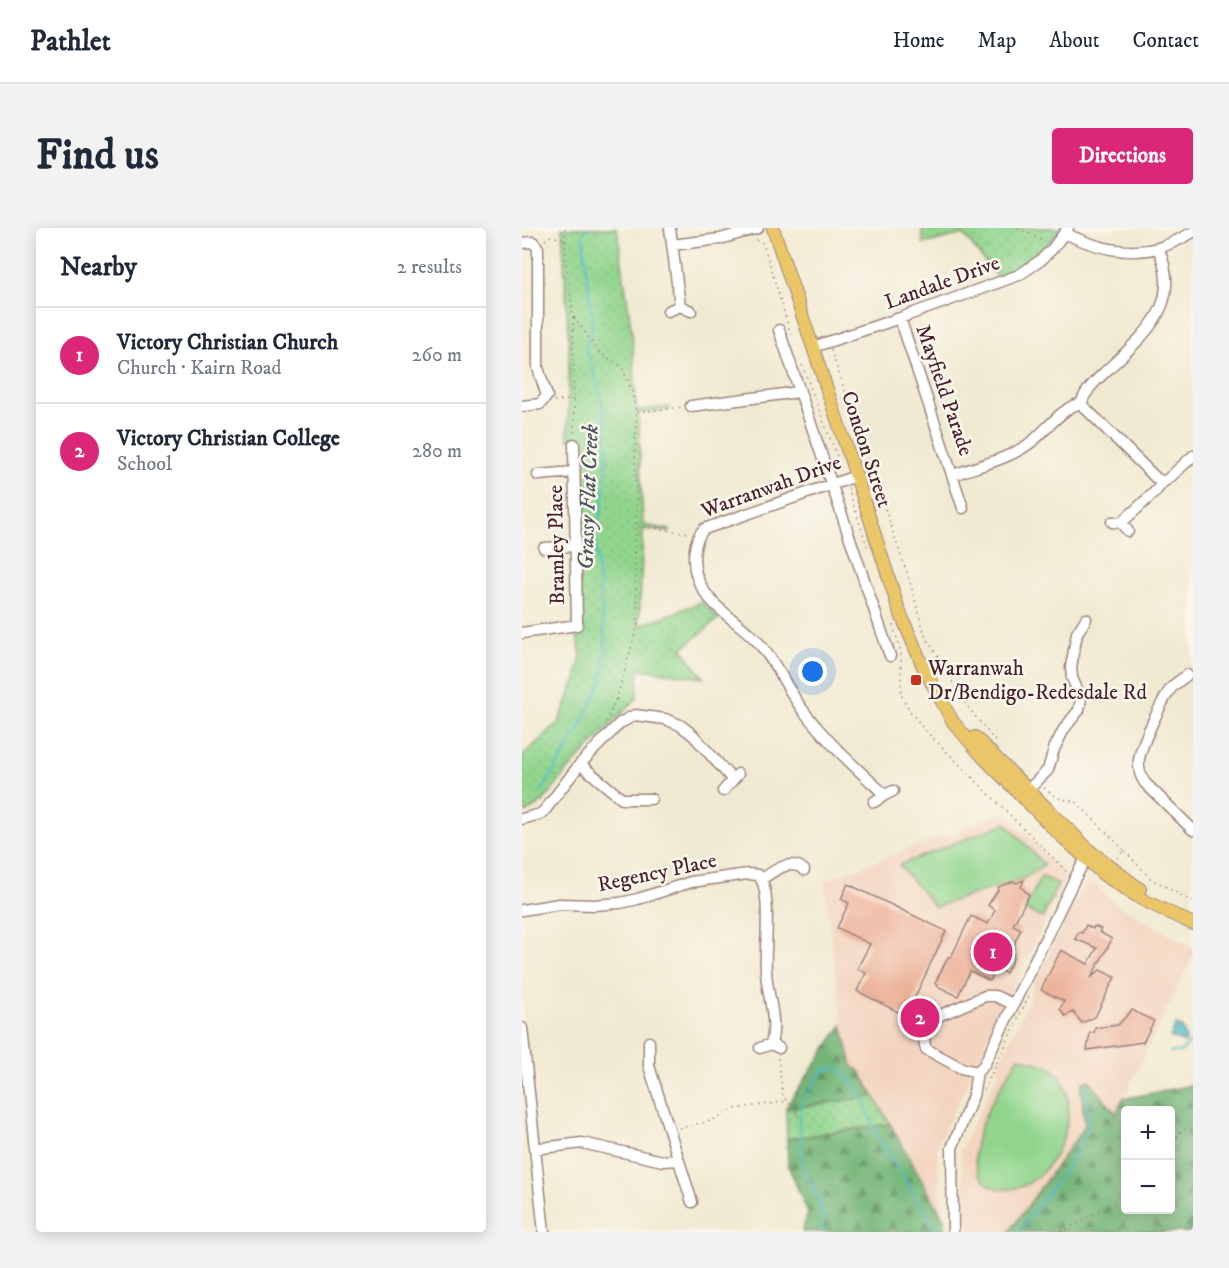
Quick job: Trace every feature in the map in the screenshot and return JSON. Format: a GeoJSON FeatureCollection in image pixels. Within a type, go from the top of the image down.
{"type":"FeatureCollection","features":[{"type":"Feature","properties":{"kind":"main road","name":"Condon Street"},"geometry":{"type":"LineString","coordinates":[[773,228],[899,610],[930,680],[953,722],[982,756],[1088,854],[1193,922]]}},
{"type":"Feature","properties":{"kind":"main road","name":"Condon Street"},"geometry":{"type":"LineString","coordinates":[[930,680],[965,726],[1032,786],[1104,875],[1143,900],[1193,922]]}},
{"type":"Feature","properties":{"kind":"street"},"geometry":{"type":"LineString","coordinates":[[670,228],[680,306]]}},
{"type":"Feature","properties":{"kind":"street"},"geometry":{"type":"LineString","coordinates":[[672,245],[720,239],[758,228]]}},
{"type":"Feature","properties":{"kind":"street"},"geometry":{"type":"LineString","coordinates":[[1066,230],[1093,245],[1117,250],[1158,248],[1193,232]]}},
{"type":"Feature","properties":{"kind":"street","name":"Landale Drive"},"geometry":{"type":"LineString","coordinates":[[813,347],[1019,275],[1041,260],[1066,230]]}},
{"type":"Feature","properties":{"kind":"street"},"geometry":{"type":"LineString","coordinates":[[522,243],[533,242],[537,246],[538,368],[547,393],[544,402],[522,406]]}},
{"type":"Feature","properties":{"kind":"street","name":"Mayfield Parade"},"geometry":{"type":"LineString","coordinates":[[953,474],[1012,454],[1032,442],[1070,406],[1080,404],[1087,390],[1147,331],[1164,299],[1167,279],[1165,264],[1158,248]]}},
{"type":"Feature","properties":{"kind":"street"},"geometry":{"type":"LineString","coordinates":[[668,311],[680,306],[691,311]]}},
{"type":"Feature","properties":{"kind":"street","name":"Mayfield Parade"},"geometry":{"type":"LineString","coordinates":[[900,318],[963,508]]}},
{"type":"Feature","properties":{"kind":"street","name":"Condon Street"},"geometry":{"type":"LineString","coordinates":[[779,330],[890,656]]}},
{"type":"Feature","properties":{"kind":"street"},"geometry":{"type":"LineString","coordinates":[[691,406],[799,392]]}},
{"type":"Feature","properties":{"kind":"street"},"geometry":{"type":"LineString","coordinates":[[1080,404],[1162,482]]}},
{"type":"Feature","properties":{"kind":"street","name":"Bramley Place"},"geometry":{"type":"LineString","coordinates":[[522,633],[577,625],[574,444]]}},
{"type":"Feature","properties":{"kind":"street"},"geometry":{"type":"LineString","coordinates":[[1120,525],[1155,492],[1162,482],[1191,462]]}},
{"type":"Feature","properties":{"kind":"street"},"geometry":{"type":"LineString","coordinates":[[538,475],[574,472]]}},
{"type":"Feature","properties":{"kind":"street","name":"Warranwah Drive"},"geometry":{"type":"LineString","coordinates":[[856,476],[696,531],[695,568],[702,587],[719,609],[755,639],[802,709],[839,752],[889,793],[874,802]]}},
{"type":"Feature","properties":{"kind":"street"},"geometry":{"type":"LineString","coordinates":[[544,548],[574,546]]}},
{"type":"Feature","properties":{"kind":"street"},"geometry":{"type":"LineString","coordinates":[[1032,786],[1048,770],[1054,749],[1081,704],[1080,694],[1071,678],[1071,670],[1077,633],[1086,619]]}},
{"type":"Feature","properties":{"kind":"street"},"geometry":{"type":"LineString","coordinates":[[1186,675],[1175,684],[1167,696],[1140,753],[1138,768],[1144,783],[1193,830]]}},
{"type":"Feature","properties":{"kind":"street"},"geometry":{"type":"LineString","coordinates":[[522,819],[540,814],[545,810],[580,764],[620,723],[635,715],[671,721],[686,729],[735,777],[723,790]]}},
{"type":"Feature","properties":{"kind":"street"},"geometry":{"type":"LineString","coordinates":[[580,764],[622,799],[652,800]]}},
{"type":"Feature","properties":{"kind":"street"},"geometry":{"type":"LineString","coordinates":[[953,1232],[952,1148],[973,1096],[977,1072],[984,1065],[1088,854]]}},
{"type":"Feature","properties":{"kind":"street"},"geometry":{"type":"LineString","coordinates":[[760,1048],[775,1046],[766,971],[767,920],[762,879],[778,869],[793,864],[797,864],[804,870]]}},
{"type":"Feature","properties":{"kind":"street","name":"Regency Place"},"geometry":{"type":"LineString","coordinates":[[522,909],[559,904],[594,905],[627,902],[691,882],[748,874],[755,874],[762,879]]}},
{"type":"Feature","properties":{"kind":"street"},"geometry":{"type":"LineString","coordinates":[[977,1072],[961,1068],[926,1049],[924,1037],[931,1023],[936,1017],[985,996],[998,997],[1013,1004]]}},
{"type":"Feature","properties":{"kind":"street"},"geometry":{"type":"LineString","coordinates":[[522,1028],[544,1232]]}},
{"type":"Feature","properties":{"kind":"street"},"geometry":{"type":"LineString","coordinates":[[649,1042],[649,1066],[692,1202]]}},
{"type":"Feature","properties":{"kind":"street"},"geometry":{"type":"LineString","coordinates":[[534,1149],[582,1143],[663,1161],[679,1160]]}},
{"type":"Feature","properties":{"kind":"path"},"geometry":{"type":"LineString","coordinates":[[565,228],[566,261],[573,316],[574,444]]}},
{"type":"Feature","properties":{"kind":"path"},"geometry":{"type":"LineString","coordinates":[[1018,228],[1040,238],[1053,248]]}},
{"type":"Feature","properties":{"kind":"path"},"geometry":{"type":"LineString","coordinates":[[537,246],[550,236],[565,239]]}},
{"type":"Feature","properties":{"kind":"path"},"geometry":{"type":"LineString","coordinates":[[573,316],[594,347],[622,367],[632,391],[636,412],[637,526],[634,554],[638,624],[616,699],[604,726]]}},
{"type":"Feature","properties":{"kind":"path"},"geometry":{"type":"LineString","coordinates":[[828,342],[925,635],[964,702],[999,746]]}},
{"type":"Feature","properties":{"kind":"path"},"geometry":{"type":"LineString","coordinates":[[544,402],[573,400]]}},
{"type":"Feature","properties":{"kind":"path"},"geometry":{"type":"LineString","coordinates":[[636,412],[691,406]]}},
{"type":"Feature","properties":{"kind":"path"},"geometry":{"type":"LineString","coordinates":[[637,526],[696,531]]}},
{"type":"Feature","properties":{"kind":"path"},"geometry":{"type":"LineString","coordinates":[[616,699],[624,703],[635,715]]}},
{"type":"Feature","properties":{"kind":"path"},"geometry":{"type":"LineString","coordinates":[[1032,786],[1058,798],[1076,802],[1150,878],[1193,903]]}},
{"type":"Feature","properties":{"kind":"path"},"geometry":{"type":"LineString","coordinates":[[522,807],[543,798]]}},
{"type":"Feature","properties":{"kind":"path"},"geometry":{"type":"LineString","coordinates":[[1110,867],[1124,850]]}},
{"type":"Feature","properties":{"kind":"path"},"geometry":{"type":"LineString","coordinates":[[981,1097],[1030,995],[1031,987]]}},
{"type":"Feature","properties":{"kind":"path"},"geometry":{"type":"LineString","coordinates":[[775,1046],[785,1100],[796,1109],[799,1117]]}},
{"type":"Feature","properties":{"kind":"path"},"geometry":{"type":"LineString","coordinates":[[669,1131],[711,1121],[730,1110],[785,1100]]}},
{"type":"Feature","properties":{"kind":"path"},"geometry":{"type":"LineString","coordinates":[[1175,1144],[1179,1132],[1189,1129],[1193,1131]]}},
{"type":"Feature","properties":{"kind":"path"},"geometry":{"type":"LineString","coordinates":[[1061,1232],[1121,1199]]}},
{"type":"Feature","properties":{"kind":"shaded area"},"geometry":{"type":"Polygon","coordinates":[[[1004,813],[1062,870],[1065,879],[937,1146],[942,1215],[859,1070],[852,1066],[842,1025],[824,881],[1004,813]]]}},
{"type":"Feature","properties":{"kind":"shaded area"},"geometry":{"type":"Polygon","coordinates":[[[1092,882],[1115,903],[1193,948],[1193,955],[1116,1114],[1089,1080],[1081,1091],[1086,1126],[1009,1232],[970,1232],[960,1151],[1000,1070],[998,1066],[1030,998],[1032,987],[1085,883],[1092,882]]]}},
{"type":"Feature","properties":{"kind":"green space"},"geometry":{"type":"Polygon","coordinates":[[[562,228],[617,228],[632,334],[637,410],[669,407],[669,410],[638,413],[643,525],[670,530],[670,532],[643,529],[639,626],[702,602],[718,619],[682,649],[704,678],[639,669],[637,698],[572,766],[544,800],[531,810],[522,813],[522,756],[559,722],[577,676],[581,655],[577,636],[582,634],[579,574],[579,440],[568,439],[569,344],[562,228]]]}},
{"type":"Feature","properties":{"kind":"green space"},"geometry":{"type":"Polygon","coordinates":[[[922,228],[1060,228],[1033,258],[998,278],[963,234],[923,244],[922,228]]]}},
{"type":"Feature","properties":{"kind":"green space"},"geometry":{"type":"Polygon","coordinates":[[[1006,823],[1044,865],[1024,878],[935,907],[899,865],[1006,823]]]}},
{"type":"Feature","properties":{"kind":"green space"},"geometry":{"type":"Polygon","coordinates":[[[1041,876],[1058,884],[1042,918],[1025,910],[1041,876]]]}},
{"type":"Feature","properties":{"kind":"green space"},"geometry":{"type":"Polygon","coordinates":[[[842,1025],[852,1066],[859,1070],[874,1096],[786,1109],[786,1107],[842,1025]]]}},
{"type":"Feature","properties":{"kind":"green space"},"geometry":{"type":"Polygon","coordinates":[[[1019,1057],[1047,1066],[1060,1076],[1066,1089],[1067,1120],[1064,1136],[1057,1151],[1039,1176],[1022,1186],[1002,1189],[992,1187],[978,1172],[975,1156],[977,1139],[992,1102],[1019,1057]]]}},
{"type":"Feature","properties":{"kind":"green space"},"geometry":{"type":"Polygon","coordinates":[[[1089,1080],[1116,1114],[1123,1099],[1193,1085],[1193,1232],[1009,1232],[1085,1126],[1081,1091],[1083,1082],[1089,1080]]]}},
{"type":"Feature","properties":{"kind":"green space"},"geometry":{"type":"Polygon","coordinates":[[[874,1096],[890,1124],[787,1139],[786,1109],[874,1096]]]}},
{"type":"Feature","properties":{"kind":"green space"},"geometry":{"type":"Polygon","coordinates":[[[890,1124],[944,1219],[946,1232],[802,1232],[808,1213],[788,1165],[787,1139],[890,1124]]]}},
{"type":"Feature","properties":{"kind":"water"},"geometry":{"type":"Polygon","coordinates":[[[1176,1025],[1182,1027],[1185,1043],[1170,1037],[1176,1025]]]}},
{"type":"Feature","properties":{"kind":"building"},"geometry":{"type":"Polygon","coordinates":[[[1024,880],[1021,887],[1029,895],[1013,925],[1021,929],[1015,942],[1013,959],[1006,973],[997,969],[990,981],[970,971],[958,996],[937,986],[938,984],[935,983],[971,916],[988,924],[995,910],[988,905],[998,887],[1024,880]]]}},
{"type":"Feature","properties":{"kind":"building"},"geometry":{"type":"Polygon","coordinates":[[[848,884],[946,931],[906,1016],[857,991],[866,973],[857,969],[870,944],[837,928],[849,903],[841,899],[848,884]]]}},
{"type":"Feature","properties":{"kind":"building"},"geometry":{"type":"Polygon","coordinates":[[[1086,925],[1093,929],[1094,926],[1101,929],[1099,932],[1112,939],[1091,978],[1100,970],[1115,977],[1095,1017],[1082,1023],[1073,1012],[1065,1016],[1060,1009],[1064,1001],[1041,990],[1061,950],[1088,964],[1097,948],[1075,939],[1086,925]]]}},
{"type":"Feature","properties":{"kind":"building"},"geometry":{"type":"Polygon","coordinates":[[[1132,1010],[1154,1021],[1143,1042],[1087,1050],[1090,1033],[1094,1033],[1095,1028],[1118,1025],[1132,1010]]]}},
{"type":"Feature","properties":{"kind":"waterway","name":"Grassy Flat Creek"},"geometry":{"type":"LineString","coordinates":[[541,792],[579,730],[601,682],[606,650],[595,543],[603,502],[607,443],[599,390],[586,351],[593,326],[583,240],[583,234],[588,228]]}},
{"type":"Feature","properties":{"kind":"waterway"},"geometry":{"type":"LineString","coordinates":[[1170,1052],[1180,1052],[1193,1040]]}},
{"type":"Feature","properties":{"kind":"waterway"},"geometry":{"type":"LineString","coordinates":[[822,1232],[820,1203],[803,1165],[799,1121],[803,1101],[822,1072],[830,1067],[839,1069],[857,1088],[876,1134],[938,1232]]}},
{"type":"Feature","properties":{"kind":"waterway"},"geometry":{"type":"LineString","coordinates":[[1018,1232],[1066,1169],[1088,1129],[1085,1087]]}},
{"type":"Feature","properties":{"kind":"place","name":"Warranwah Dr/Bendigo-Redesdale Rd"},"geometry":{"type":"Point","coordinates":[916,680]}},
{"type":"Feature","properties":{"kind":"place","name":"Victory Christian Church"},"geometry":{"type":"Point","coordinates":[993,952]}},
{"type":"Feature","properties":{"kind":"place","name":"Victory Christian College"},"geometry":{"type":"Point","coordinates":[920,1018]}}]}
